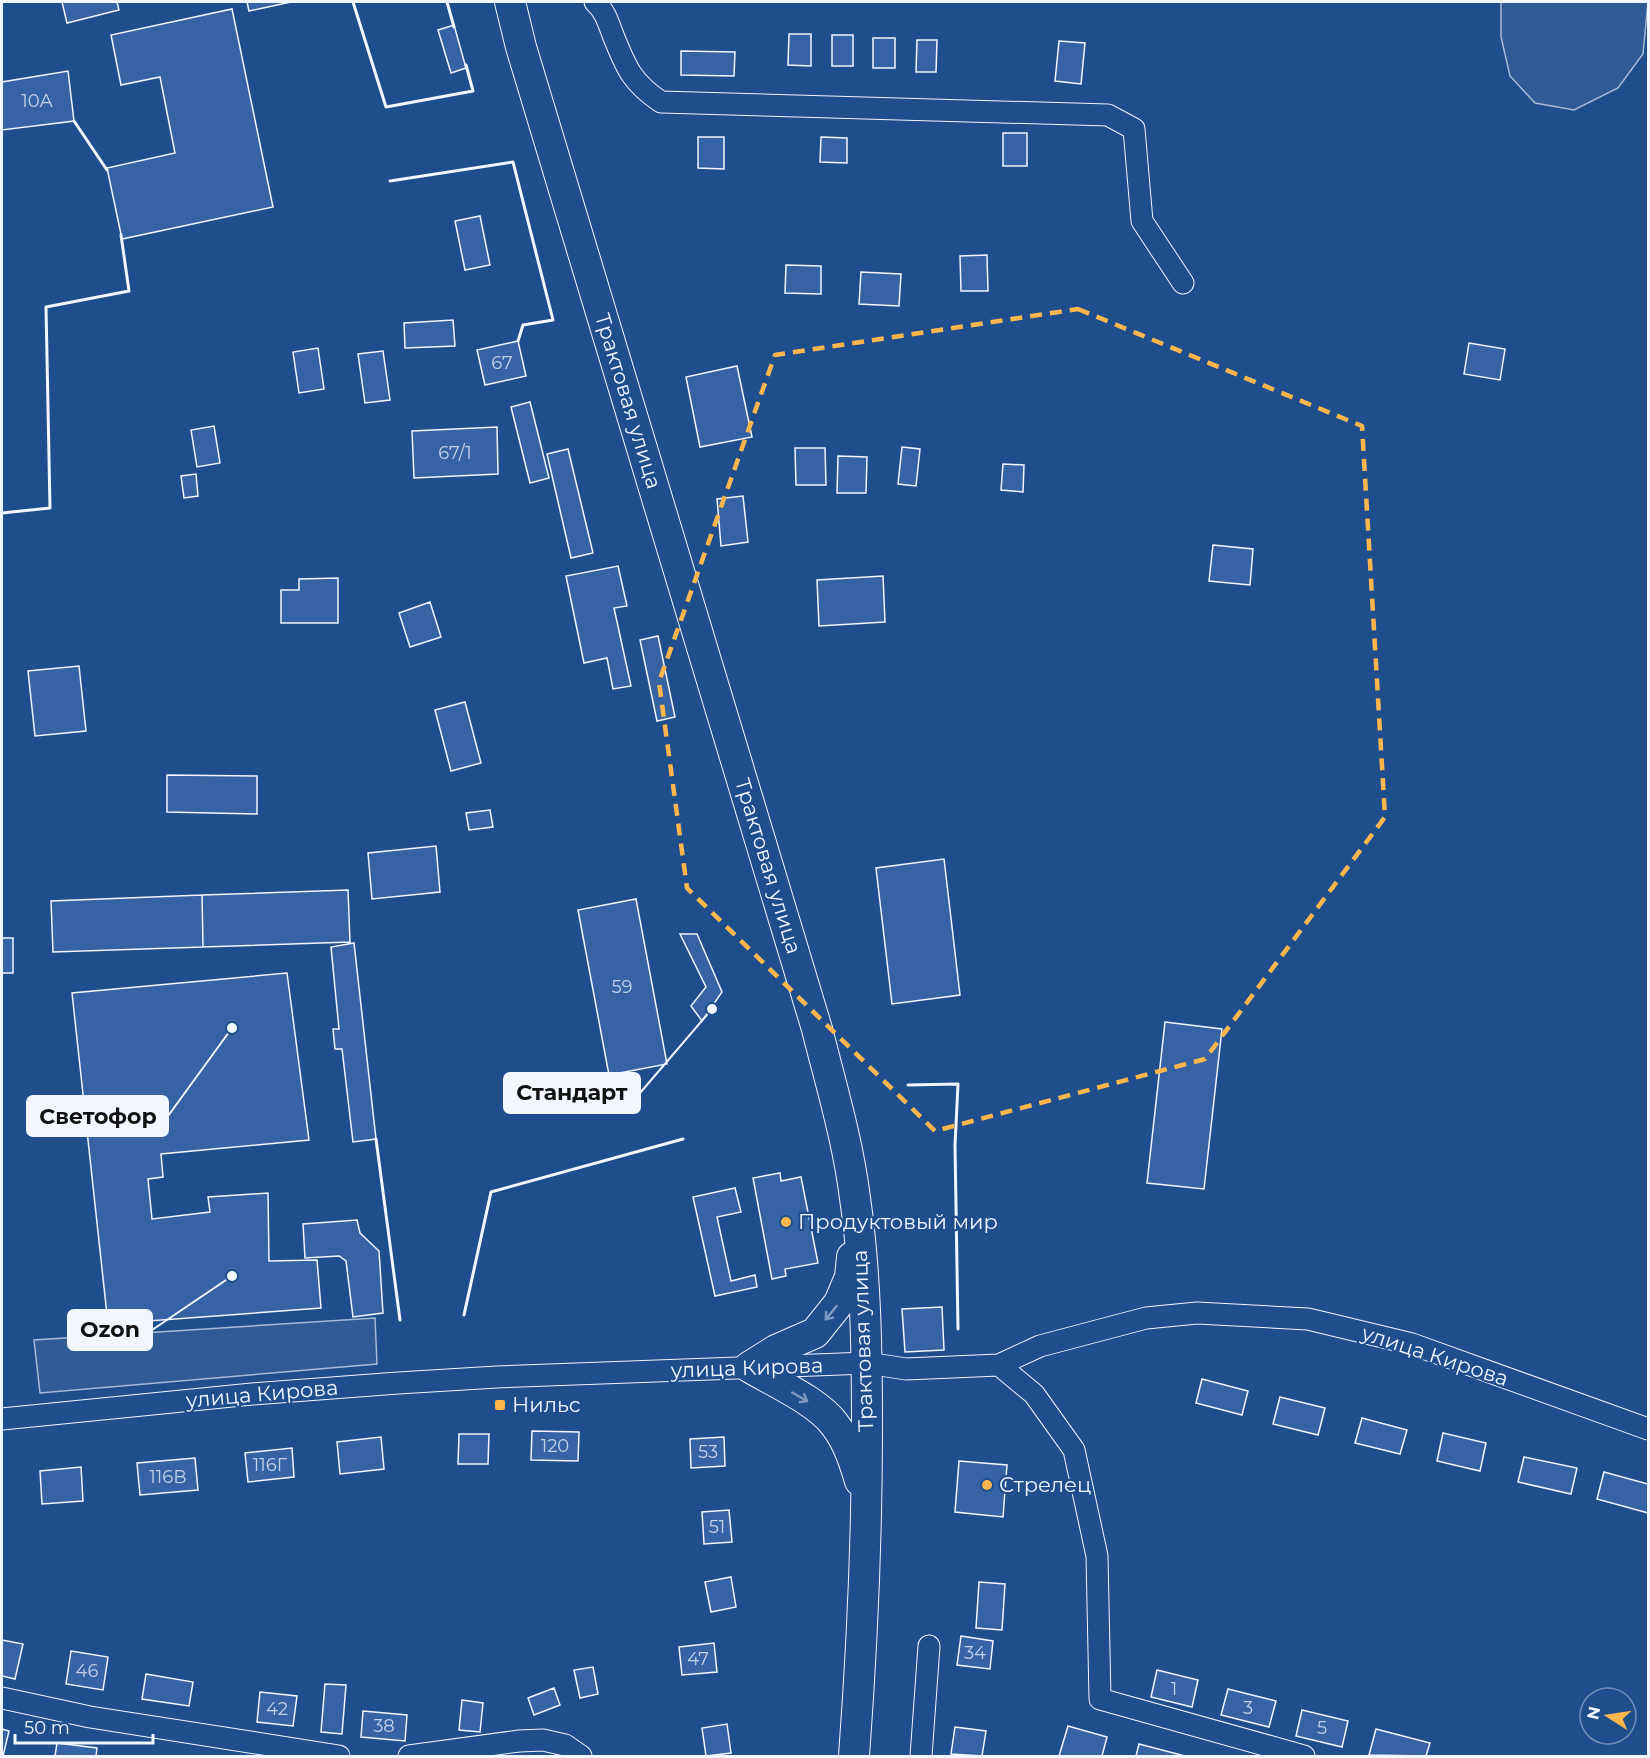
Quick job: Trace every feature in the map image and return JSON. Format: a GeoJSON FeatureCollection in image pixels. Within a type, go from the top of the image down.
{"type":"FeatureCollection","features":[{"type":"Feature","properties":{"kind":"highway","name":"Трактовая улица"},"geometry":{"type":"LineString","coordinates":[[510,2],[817,1029],[836,1102],[855,1197],[867,1364],[867,1505],[861,1658],[854,1756]]}},
{"type":"Feature","properties":{"kind":"highway"},"geometry":{"type":"LineString","coordinates":[[855,1197],[850,1277],[839,1303],[815,1333],[777,1350],[749,1367],[810,1402],[835,1423],[852,1454],[867,1505]]}},
{"type":"Feature","properties":{"kind":"street"},"geometry":{"type":"LineString","coordinates":[[595,2],[606,15],[633,79],[640,88],[661,102],[1108,115],[1134,129],[1142,221],[1183,283]]}},
{"type":"Feature","properties":{"kind":"street","name":"улица Кирова"},"geometry":{"type":"LineString","coordinates":[[2,1419],[252,1394],[497,1377],[867,1364],[906,1369],[999,1365],[1041,1346],[1146,1318],[1197,1313],[1308,1319],[1412,1344],[1648,1429]]}},
{"type":"Feature","properties":{"kind":"street"},"geometry":{"type":"LineString","coordinates":[[999,1365],[1034,1394],[1074,1450],[1097,1556],[1101,1699],[1304,1756]]}},
{"type":"Feature","properties":{"kind":"street"},"geometry":{"type":"LineString","coordinates":[[921,1756],[929,1646]]}},
{"type":"Feature","properties":{"kind":"street"},"geometry":{"type":"LineString","coordinates":[[2,1698],[90,1717],[339,1756]]}},
{"type":"Feature","properties":{"kind":"street"},"geometry":{"type":"LineString","coordinates":[[409,1756],[519,1741],[543,1740],[565,1746],[581,1756]]}},
{"type":"Feature","properties":{"kind":"highlighted area"},"geometry":{"type":"Polygon","coordinates":[[[1078,309],[1362,426],[1385,817],[1205,1059],[935,1131],[687,888],[659,682],[775,355],[1078,309]]]}},
{"type":"Feature","properties":{"kind":"shaded area"},"geometry":{"type":"Polygon","coordinates":[[[1501,2],[1648,2],[1643,54],[1618,88],[1574,110],[1535,103],[1510,76],[1501,37],[1501,2]]]}},
{"type":"Feature","properties":{"kind":"shaded area"},"geometry":{"type":"Polygon","coordinates":[[[375,1318],[377,1364],[40,1393],[34,1340],[375,1318]]]}},
{"type":"Feature","properties":{"kind":"building"},"geometry":{"type":"Polygon","coordinates":[[[62,2],[117,2],[119,10],[67,23],[62,2]]]}},
{"type":"Feature","properties":{"kind":"building"},"geometry":{"type":"Polygon","coordinates":[[[247,2],[291,2],[249,11],[247,2]]]}},
{"type":"Feature","properties":{"kind":"building"},"geometry":{"type":"Polygon","coordinates":[[[232,9],[273,207],[122,239],[107,168],[175,153],[160,77],[121,85],[111,35],[232,9]]]}},
{"type":"Feature","properties":{"kind":"building"},"geometry":{"type":"Polygon","coordinates":[[[454,25],[466,68],[451,73],[438,30],[454,25]]]}},
{"type":"Feature","properties":{"kind":"building"},"geometry":{"type":"Polygon","coordinates":[[[789,34],[811,34],[811,66],[788,65],[789,34]]]}},
{"type":"Feature","properties":{"kind":"building"},"geometry":{"type":"Polygon","coordinates":[[[832,35],[853,35],[853,66],[832,66],[832,35]]]}},
{"type":"Feature","properties":{"kind":"building"},"geometry":{"type":"Polygon","coordinates":[[[873,38],[895,38],[895,68],[873,68],[873,38]]]}},
{"type":"Feature","properties":{"kind":"building"},"geometry":{"type":"Polygon","coordinates":[[[917,40],[937,40],[936,72],[916,72],[917,40]]]}},
{"type":"Feature","properties":{"kind":"building"},"geometry":{"type":"Polygon","coordinates":[[[1059,41],[1085,43],[1081,84],[1055,81],[1059,41]]]}},
{"type":"Feature","properties":{"kind":"building"},"geometry":{"type":"Polygon","coordinates":[[[681,51],[735,52],[734,76],[681,75],[681,51]]]}},
{"type":"Feature","properties":{"kind":"building"},"geometry":{"type":"Polygon","coordinates":[[[68,71],[74,121],[2,130],[2,82],[68,71]]]}},
{"type":"Feature","properties":{"kind":"building"},"geometry":{"type":"Polygon","coordinates":[[[1003,133],[1027,133],[1027,166],[1003,166],[1003,133]]]}},
{"type":"Feature","properties":{"kind":"building"},"geometry":{"type":"Polygon","coordinates":[[[698,137],[724,137],[724,169],[698,168],[698,137]]]}},
{"type":"Feature","properties":{"kind":"building"},"geometry":{"type":"Polygon","coordinates":[[[821,137],[847,138],[847,163],[820,162],[821,137]]]}},
{"type":"Feature","properties":{"kind":"building"},"geometry":{"type":"Polygon","coordinates":[[[480,216],[490,265],[465,270],[455,221],[480,216]]]}},
{"type":"Feature","properties":{"kind":"building"},"geometry":{"type":"Polygon","coordinates":[[[987,255],[988,291],[961,291],[960,256],[987,255]]]}},
{"type":"Feature","properties":{"kind":"building"},"geometry":{"type":"Polygon","coordinates":[[[786,265],[821,266],[821,294],[785,293],[786,265]]]}},
{"type":"Feature","properties":{"kind":"building"},"geometry":{"type":"Polygon","coordinates":[[[861,272],[901,274],[899,306],[859,304],[861,272]]]}},
{"type":"Feature","properties":{"kind":"building"},"geometry":{"type":"Polygon","coordinates":[[[453,320],[455,346],[405,348],[404,323],[453,320]]]}},
{"type":"Feature","properties":{"kind":"building"},"geometry":{"type":"Polygon","coordinates":[[[518,341],[526,376],[485,385],[477,350],[518,341]]]}},
{"type":"Feature","properties":{"kind":"building"},"geometry":{"type":"Polygon","coordinates":[[[1469,343],[1505,349],[1500,380],[1464,374],[1469,343]]]}},
{"type":"Feature","properties":{"kind":"building"},"geometry":{"type":"Polygon","coordinates":[[[318,348],[324,389],[299,393],[293,352],[318,348]]]}},
{"type":"Feature","properties":{"kind":"building"},"geometry":{"type":"Polygon","coordinates":[[[383,351],[390,400],[365,403],[358,354],[383,351]]]}},
{"type":"Feature","properties":{"kind":"building"},"geometry":{"type":"Polygon","coordinates":[[[737,366],[752,437],[700,447],[686,377],[737,366]]]}},
{"type":"Feature","properties":{"kind":"building"},"geometry":{"type":"Polygon","coordinates":[[[530,402],[549,478],[530,483],[511,407],[530,402]]]}},
{"type":"Feature","properties":{"kind":"building"},"geometry":{"type":"Polygon","coordinates":[[[214,426],[220,463],[197,467],[191,430],[214,426]]]}},
{"type":"Feature","properties":{"kind":"building"},"geometry":{"type":"Polygon","coordinates":[[[497,427],[498,474],[414,478],[412,431],[497,427]]]}},
{"type":"Feature","properties":{"kind":"building"},"geometry":{"type":"Polygon","coordinates":[[[902,447],[920,449],[916,486],[898,484],[902,447]]]}},
{"type":"Feature","properties":{"kind":"building"},"geometry":{"type":"Polygon","coordinates":[[[795,448],[825,448],[826,485],[796,485],[795,448]]]}},
{"type":"Feature","properties":{"kind":"building"},"geometry":{"type":"Polygon","coordinates":[[[568,449],[593,553],[571,558],[547,454],[568,449]]]}},
{"type":"Feature","properties":{"kind":"building"},"geometry":{"type":"Polygon","coordinates":[[[838,456],[867,457],[866,493],[837,493],[838,456]]]}},
{"type":"Feature","properties":{"kind":"building"},"geometry":{"type":"Polygon","coordinates":[[[1003,464],[1024,465],[1023,492],[1001,490],[1003,464]]]}},
{"type":"Feature","properties":{"kind":"building"},"geometry":{"type":"Polygon","coordinates":[[[196,474],[198,496],[184,498],[181,476],[196,474]]]}},
{"type":"Feature","properties":{"kind":"building"},"geometry":{"type":"Polygon","coordinates":[[[743,496],[748,542],[721,546],[717,499],[743,496]]]}},
{"type":"Feature","properties":{"kind":"building"},"geometry":{"type":"Polygon","coordinates":[[[1213,545],[1253,549],[1250,585],[1209,581],[1213,545]]]}},
{"type":"Feature","properties":{"kind":"building"},"geometry":{"type":"Polygon","coordinates":[[[618,566],[627,606],[614,608],[631,686],[613,689],[607,658],[584,663],[566,576],[618,566]]]}},
{"type":"Feature","properties":{"kind":"building"},"geometry":{"type":"Polygon","coordinates":[[[883,576],[885,622],[819,626],[817,580],[883,576]]]}},
{"type":"Feature","properties":{"kind":"building"},"geometry":{"type":"Polygon","coordinates":[[[338,578],[338,623],[281,623],[281,590],[299,590],[299,579],[338,578]]]}},
{"type":"Feature","properties":{"kind":"building"},"geometry":{"type":"Polygon","coordinates":[[[430,602],[441,637],[410,647],[399,613],[430,602]]]}},
{"type":"Feature","properties":{"kind":"building"},"geometry":{"type":"Polygon","coordinates":[[[658,636],[675,717],[657,721],[640,640],[658,636]]]}},
{"type":"Feature","properties":{"kind":"building"},"geometry":{"type":"Polygon","coordinates":[[[79,666],[86,731],[35,736],[28,671],[79,666]]]}},
{"type":"Feature","properties":{"kind":"building"},"geometry":{"type":"Polygon","coordinates":[[[465,702],[481,763],[451,771],[435,710],[465,702]]]}},
{"type":"Feature","properties":{"kind":"building"},"geometry":{"type":"Polygon","coordinates":[[[167,775],[257,776],[257,814],[167,812],[167,775]]]}},
{"type":"Feature","properties":{"kind":"building"},"geometry":{"type":"Polygon","coordinates":[[[490,810],[493,827],[469,830],[466,813],[490,810]]]}},
{"type":"Feature","properties":{"kind":"building"},"geometry":{"type":"Polygon","coordinates":[[[436,846],[440,892],[372,899],[368,853],[436,846]]]}},
{"type":"Feature","properties":{"kind":"building"},"geometry":{"type":"Polygon","coordinates":[[[944,859],[960,995],[892,1004],[876,868],[944,859]]]}},
{"type":"Feature","properties":{"kind":"building"},"geometry":{"type":"Polygon","coordinates":[[[348,890],[350,942],[203,947],[202,895],[348,890]]]}},
{"type":"Feature","properties":{"kind":"building"},"geometry":{"type":"Polygon","coordinates":[[[202,895],[203,947],[53,952],[51,901],[202,895]]]}},
{"type":"Feature","properties":{"kind":"building"},"geometry":{"type":"Polygon","coordinates":[[[636,899],[667,1064],[609,1075],[578,910],[636,899]]]}},
{"type":"Feature","properties":{"kind":"building"},"geometry":{"type":"Polygon","coordinates":[[[680,934],[697,934],[722,992],[702,1021],[691,1006],[706,987],[680,934]]]}},
{"type":"Feature","properties":{"kind":"building"},"geometry":{"type":"Polygon","coordinates":[[[2,938],[13,938],[13,973],[2,973],[2,938]]]}},
{"type":"Feature","properties":{"kind":"building"},"geometry":{"type":"Polygon","coordinates":[[[354,943],[376,1139],[353,1142],[342,1049],[335,1049],[333,1029],[339,1029],[331,947],[354,943]]]}},
{"type":"Feature","properties":{"kind":"building"},"geometry":{"type":"Polygon","coordinates":[[[287,973],[309,1140],[161,1154],[163,1177],[148,1179],[152,1219],[210,1212],[208,1197],[268,1193],[269,1261],[317,1260],[321,1308],[108,1324],[72,993],[287,973]]]}},
{"type":"Feature","properties":{"kind":"building"},"geometry":{"type":"Polygon","coordinates":[[[1165,1022],[1222,1029],[1204,1189],[1147,1183],[1165,1022]]]}},
{"type":"Feature","properties":{"kind":"building","name":"Продуктовый мир"},"geometry":{"type":"Polygon","coordinates":[[[780,1173],[781,1181],[801,1177],[818,1263],[785,1269],[786,1276],[772,1279],[753,1178],[780,1173]]]}},
{"type":"Feature","properties":{"kind":"building"},"geometry":{"type":"Polygon","coordinates":[[[735,1188],[741,1212],[717,1217],[731,1281],[755,1275],[757,1287],[715,1296],[693,1197],[735,1188]]]}},
{"type":"Feature","properties":{"kind":"building"},"geometry":{"type":"Polygon","coordinates":[[[357,1220],[360,1233],[379,1251],[383,1313],[353,1317],[346,1261],[339,1256],[305,1258],[303,1224],[357,1220]]]}},
{"type":"Feature","properties":{"kind":"building"},"geometry":{"type":"Polygon","coordinates":[[[942,1307],[944,1350],[905,1352],[902,1309],[942,1307]]]}},
{"type":"Feature","properties":{"kind":"building"},"geometry":{"type":"Polygon","coordinates":[[[1202,1379],[1248,1391],[1242,1415],[1196,1403],[1202,1379]]]}},
{"type":"Feature","properties":{"kind":"building"},"geometry":{"type":"Polygon","coordinates":[[[1280,1397],[1325,1408],[1318,1435],[1273,1424],[1280,1397]]]}},
{"type":"Feature","properties":{"kind":"building"},"geometry":{"type":"Polygon","coordinates":[[[1362,1418],[1407,1430],[1400,1454],[1355,1443],[1362,1418]]]}},
{"type":"Feature","properties":{"kind":"building"},"geometry":{"type":"Polygon","coordinates":[[[532,1431],[579,1432],[578,1461],[531,1460],[532,1431]]]}},
{"type":"Feature","properties":{"kind":"building"},"geometry":{"type":"Polygon","coordinates":[[[1443,1433],[1486,1443],[1480,1471],[1437,1461],[1443,1433]]]}},
{"type":"Feature","properties":{"kind":"building"},"geometry":{"type":"Polygon","coordinates":[[[459,1434],[489,1434],[488,1464],[458,1464],[459,1434]]]}},
{"type":"Feature","properties":{"kind":"building"},"geometry":{"type":"Polygon","coordinates":[[[381,1437],[384,1469],[340,1474],[337,1442],[381,1437]]]}},
{"type":"Feature","properties":{"kind":"building"},"geometry":{"type":"Polygon","coordinates":[[[724,1437],[725,1466],[691,1468],[690,1439],[724,1437]]]}},
{"type":"Feature","properties":{"kind":"building"},"geometry":{"type":"Polygon","coordinates":[[[292,1448],[294,1477],[248,1482],[245,1453],[292,1448]]]}},
{"type":"Feature","properties":{"kind":"building"},"geometry":{"type":"Polygon","coordinates":[[[1524,1457],[1577,1468],[1571,1494],[1518,1482],[1524,1457]]]}},
{"type":"Feature","properties":{"kind":"building"},"geometry":{"type":"Polygon","coordinates":[[[195,1458],[198,1490],[140,1495],[137,1463],[195,1458]]]}},
{"type":"Feature","properties":{"kind":"building"},"geometry":{"type":"Polygon","coordinates":[[[959,1461],[1007,1465],[1003,1517],[955,1512],[959,1461]]]}},
{"type":"Feature","properties":{"kind":"building"},"geometry":{"type":"Polygon","coordinates":[[[81,1467],[83,1501],[42,1504],[40,1471],[81,1467]]]}},
{"type":"Feature","properties":{"kind":"building"},"geometry":{"type":"Polygon","coordinates":[[[1604,1472],[1648,1484],[1648,1513],[1597,1499],[1604,1472]]]}},
{"type":"Feature","properties":{"kind":"building"},"geometry":{"type":"Polygon","coordinates":[[[729,1510],[732,1542],[704,1544],[702,1512],[729,1510]]]}},
{"type":"Feature","properties":{"kind":"building"},"geometry":{"type":"Polygon","coordinates":[[[731,1577],[736,1607],[711,1612],[705,1582],[731,1577]]]}},
{"type":"Feature","properties":{"kind":"building"},"geometry":{"type":"Polygon","coordinates":[[[979,1582],[1005,1584],[1002,1630],[976,1628],[979,1582]]]}},
{"type":"Feature","properties":{"kind":"building"},"geometry":{"type":"Polygon","coordinates":[[[961,1636],[993,1641],[990,1669],[957,1665],[961,1636]]]}},
{"type":"Feature","properties":{"kind":"building"},"geometry":{"type":"Polygon","coordinates":[[[2,1640],[23,1644],[15,1679],[2,1676],[2,1640]]]}},
{"type":"Feature","properties":{"kind":"building"},"geometry":{"type":"Polygon","coordinates":[[[714,1643],[717,1672],[682,1675],[679,1647],[714,1643]]]}},
{"type":"Feature","properties":{"kind":"building"},"geometry":{"type":"Polygon","coordinates":[[[71,1651],[108,1657],[103,1690],[66,1684],[71,1651]]]}},
{"type":"Feature","properties":{"kind":"building"},"geometry":{"type":"Polygon","coordinates":[[[593,1667],[598,1694],[580,1698],[574,1670],[593,1667]]]}},
{"type":"Feature","properties":{"kind":"building"},"geometry":{"type":"Polygon","coordinates":[[[1157,1670],[1198,1680],[1192,1707],[1151,1697],[1157,1670]]]}},
{"type":"Feature","properties":{"kind":"building"},"geometry":{"type":"Polygon","coordinates":[[[146,1674],[193,1682],[189,1706],[142,1699],[146,1674]]]}},
{"type":"Feature","properties":{"kind":"building"},"geometry":{"type":"Polygon","coordinates":[[[325,1684],[346,1685],[342,1734],[321,1732],[325,1684]]]}},
{"type":"Feature","properties":{"kind":"building"},"geometry":{"type":"Polygon","coordinates":[[[554,1688],[560,1705],[534,1715],[528,1698],[554,1688]]]}},
{"type":"Feature","properties":{"kind":"building"},"geometry":{"type":"Polygon","coordinates":[[[1228,1689],[1276,1701],[1269,1727],[1221,1715],[1228,1689]]]}},
{"type":"Feature","properties":{"kind":"building"},"geometry":{"type":"Polygon","coordinates":[[[260,1692],[297,1696],[293,1726],[257,1722],[260,1692]]]}},
{"type":"Feature","properties":{"kind":"building"},"geometry":{"type":"Polygon","coordinates":[[[462,1700],[483,1703],[480,1732],[459,1730],[462,1700]]]}},
{"type":"Feature","properties":{"kind":"building"},"geometry":{"type":"Polygon","coordinates":[[[1302,1710],[1348,1721],[1342,1747],[1296,1736],[1302,1710]]]}},
{"type":"Feature","properties":{"kind":"building"},"geometry":{"type":"Polygon","coordinates":[[[363,1711],[407,1715],[405,1741],[361,1737],[363,1711]]]}},
{"type":"Feature","properties":{"kind":"building"},"geometry":{"type":"Polygon","coordinates":[[[727,1724],[731,1753],[706,1756],[702,1728],[727,1724]]]}},
{"type":"Feature","properties":{"kind":"building"},"geometry":{"type":"Polygon","coordinates":[[[1068,1726],[1107,1737],[1102,1756],[1059,1756],[1068,1726]]]}},
{"type":"Feature","properties":{"kind":"building"},"geometry":{"type":"Polygon","coordinates":[[[955,1727],[986,1731],[982,1756],[951,1754],[955,1727]]]}},
{"type":"Feature","properties":{"kind":"building"},"geometry":{"type":"Polygon","coordinates":[[[2,1729],[9,1731],[3,1756],[2,1756],[2,1729]]]}},
{"type":"Feature","properties":{"kind":"building"},"geometry":{"type":"Polygon","coordinates":[[[1376,1729],[1430,1743],[1426,1756],[1369,1755],[1376,1729]]]}},
{"type":"Feature","properties":{"kind":"building"},"geometry":{"type":"Polygon","coordinates":[[[57,1743],[97,1748],[96,1756],[55,1756],[57,1743]]]}},
{"type":"Feature","properties":{"kind":"building"},"geometry":{"type":"Polygon","coordinates":[[[1139,1744],[1185,1756],[1136,1756],[1139,1744]]]}},
{"type":"Feature","properties":{"kind":"wall"},"geometry":{"type":"LineString","coordinates":[[353,2],[386,107],[473,91],[466,65]]}},
{"type":"Feature","properties":{"kind":"wall"},"geometry":{"type":"LineString","coordinates":[[447,2],[454,27]]}},
{"type":"Feature","properties":{"kind":"wall"},"geometry":{"type":"LineString","coordinates":[[74,121],[107,170]]}},
{"type":"Feature","properties":{"kind":"wall"},"geometry":{"type":"LineString","coordinates":[[390,181],[513,162],[553,320],[523,325],[518,341]]}},
{"type":"Feature","properties":{"kind":"wall"},"geometry":{"type":"LineString","coordinates":[[2,513],[50,508],[46,307],[129,291],[121,235]]}},
{"type":"Feature","properties":{"kind":"wall"},"geometry":{"type":"LineString","coordinates":[[908,1085],[958,1084],[955,1145],[958,1329]]}},
{"type":"Feature","properties":{"kind":"wall"},"geometry":{"type":"LineString","coordinates":[[376,1139],[400,1320]]}},
{"type":"Feature","properties":{"kind":"wall"},"geometry":{"type":"LineString","coordinates":[[464,1315],[491,1192],[683,1139]]}},
{"type":"Feature","properties":{"kind":"place","name":"Стандарт"},"geometry":{"type":"Point","coordinates":[712,1009]}},
{"type":"Feature","properties":{"kind":"place","name":"Светофор"},"geometry":{"type":"Point","coordinates":[232,1028]}},
{"type":"Feature","properties":{"kind":"place","name":"Продуктовый мир"},"geometry":{"type":"Point","coordinates":[786,1222]}},
{"type":"Feature","properties":{"kind":"place","name":"Ozon"},"geometry":{"type":"Point","coordinates":[232,1276]}},
{"type":"Feature","properties":{"kind":"place","name":"Нильс"},"geometry":{"type":"Point","coordinates":[500,1405]}},
{"type":"Feature","properties":{"kind":"place","name":"Стрелец"},"geometry":{"type":"Point","coordinates":[987,1485]}}]}
